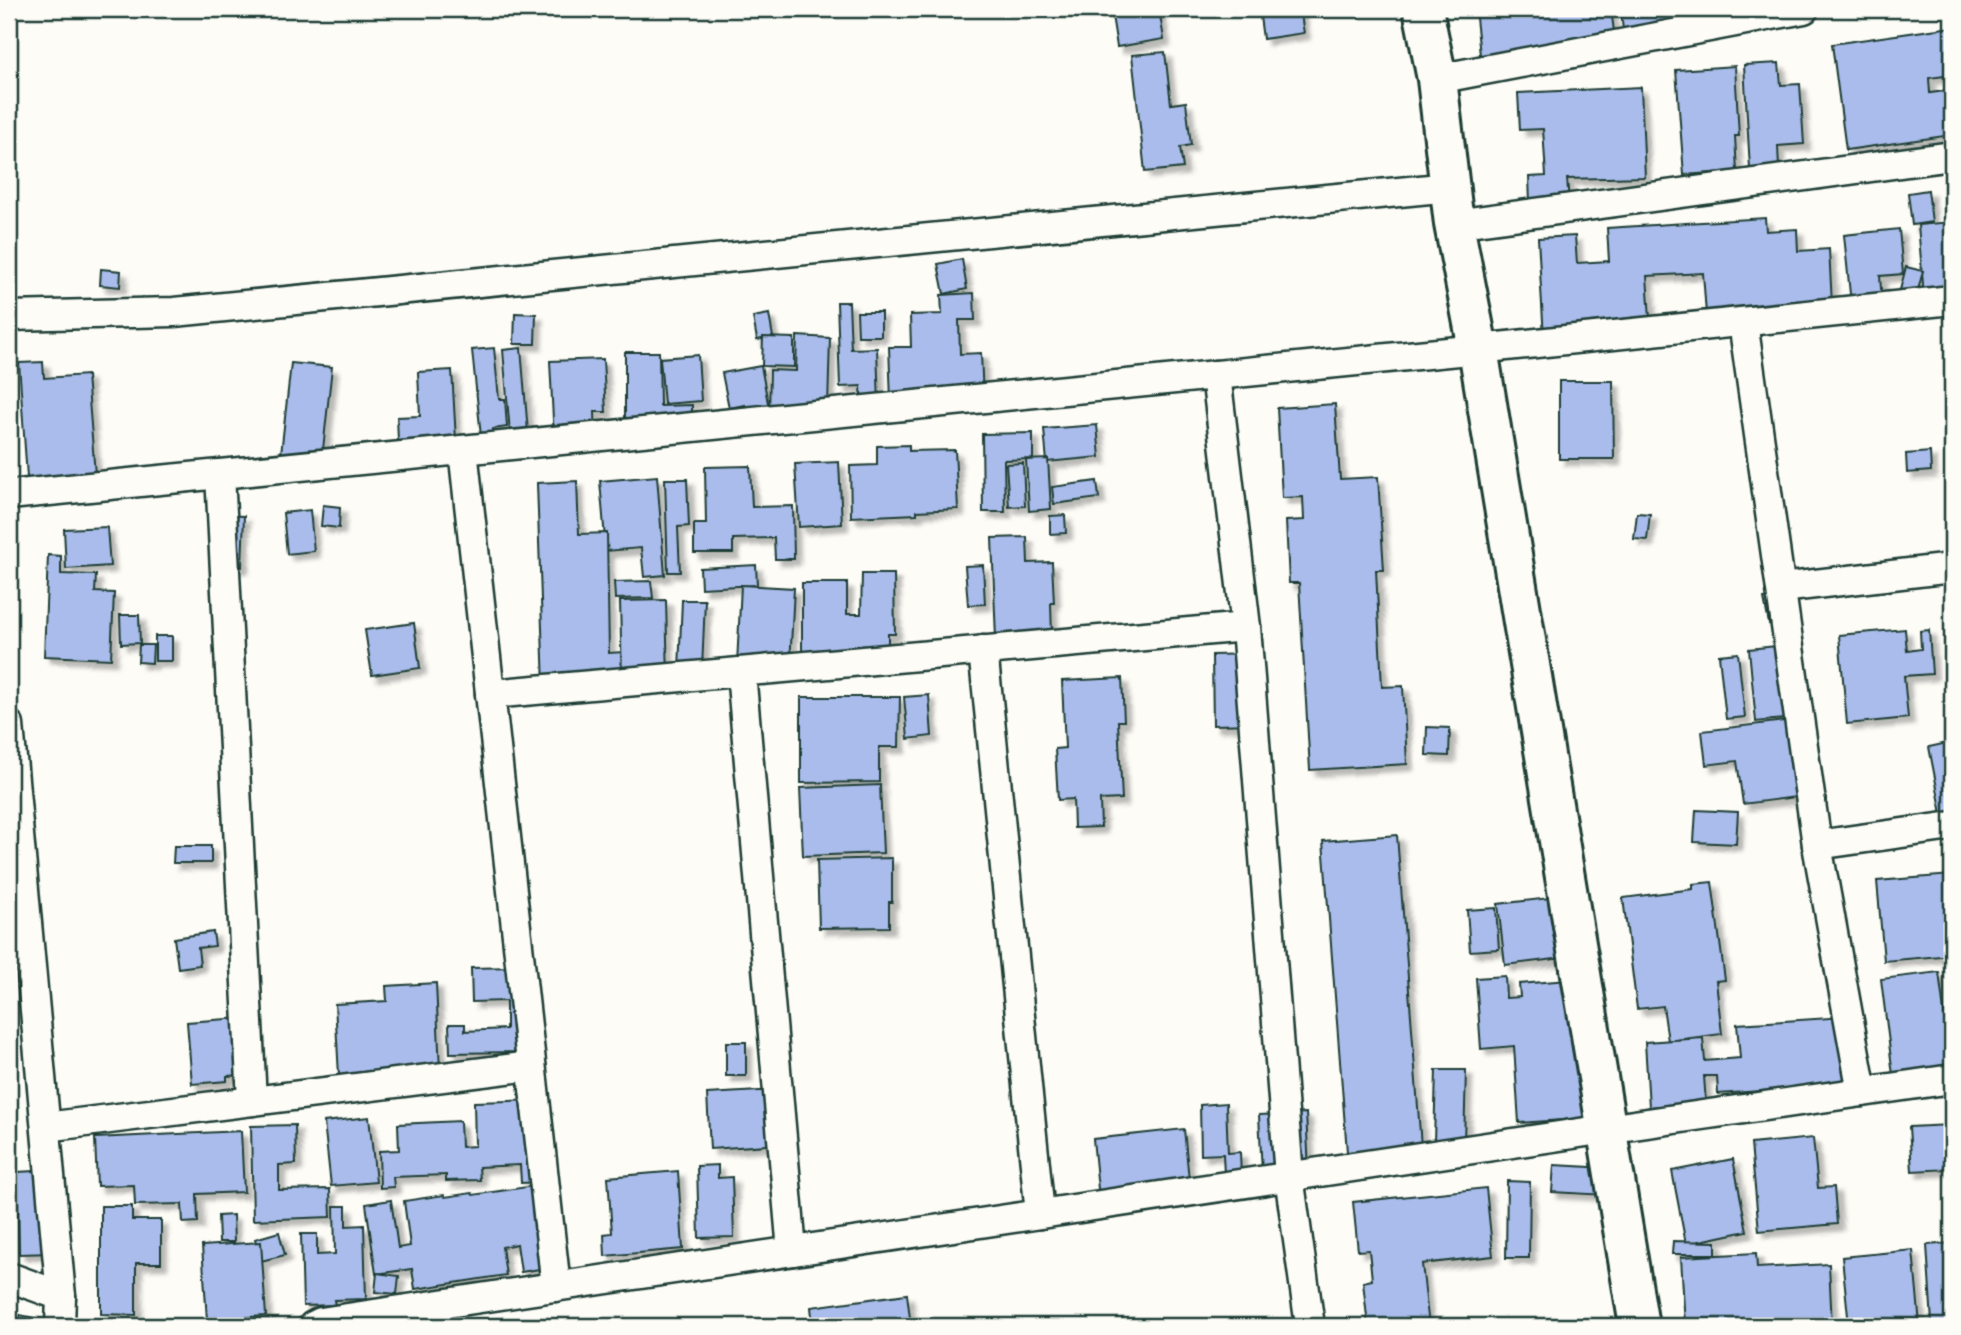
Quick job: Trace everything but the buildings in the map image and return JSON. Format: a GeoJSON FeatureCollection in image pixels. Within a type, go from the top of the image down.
{"type":"FeatureCollection","features":[{"type":"Feature","properties":{"kind":"street"},"geometry":{"type":"LineString","coordinates":[[1423,9],[1437,79],[1454,224],[1478,349],[1639,1326]]}},
{"type":"Feature","properties":{"kind":"street"},"geometry":{"type":"LineString","coordinates":[[1437,79],[1804,9]]}},
{"type":"Feature","properties":{"kind":"street"},"geometry":{"type":"LineString","coordinates":[[1454,224],[1952,156]]}},
{"type":"Feature","properties":{"kind":"street"},"geometry":{"type":"LineString","coordinates":[[9,316],[174,312],[1450,187]]}},
{"type":"Feature","properties":{"kind":"street"},"geometry":{"type":"LineString","coordinates":[[9,495],[1952,300]]}},
{"type":"Feature","properties":{"kind":"street"},"geometry":{"type":"LineString","coordinates":[[1743,322],[1816,845],[1862,1092]]}},
{"type":"Feature","properties":{"kind":"street"},"geometry":{"type":"LineString","coordinates":[[1216,375],[1245,627],[1289,1176],[1310,1326]]}},
{"type":"Feature","properties":{"kind":"street"},"geometry":{"type":"LineString","coordinates":[[463,450],[556,1287]]}},
{"type":"Feature","properties":{"kind":"street"},"geometry":{"type":"LineString","coordinates":[[220,474],[252,1101]]}},
{"type":"Feature","properties":{"kind":"street"},"geometry":{"type":"LineString","coordinates":[[1781,588],[1952,568]]}},
{"type":"Feature","properties":{"kind":"street"},"geometry":{"type":"LineString","coordinates":[[490,694],[1245,627]]}},
{"type":"Feature","properties":{"kind":"street"},"geometry":{"type":"LineString","coordinates":[[983,650],[1040,1214]]}},
{"type":"Feature","properties":{"kind":"street"},"geometry":{"type":"LineString","coordinates":[[741,672],[792,1251]]}},
{"type":"Feature","properties":{"kind":"street"},"geometry":{"type":"LineString","coordinates":[[9,725],[61,1297],[60,1326]]}},
{"type":"Feature","properties":{"kind":"street"},"geometry":{"type":"LineString","coordinates":[[1816,845],[1952,826]]}},
{"type":"Feature","properties":{"kind":"street"},"geometry":{"type":"LineString","coordinates":[[46,1127],[531,1066]]}},
{"type":"Feature","properties":{"kind":"street"},"geometry":{"type":"LineString","coordinates":[[313,1326],[321,1322],[1289,1176],[1952,1079]]}},
{"type":"Feature","properties":{"kind":"street"},"geometry":{"type":"LineString","coordinates":[[9,1277],[61,1297]]}}]}
